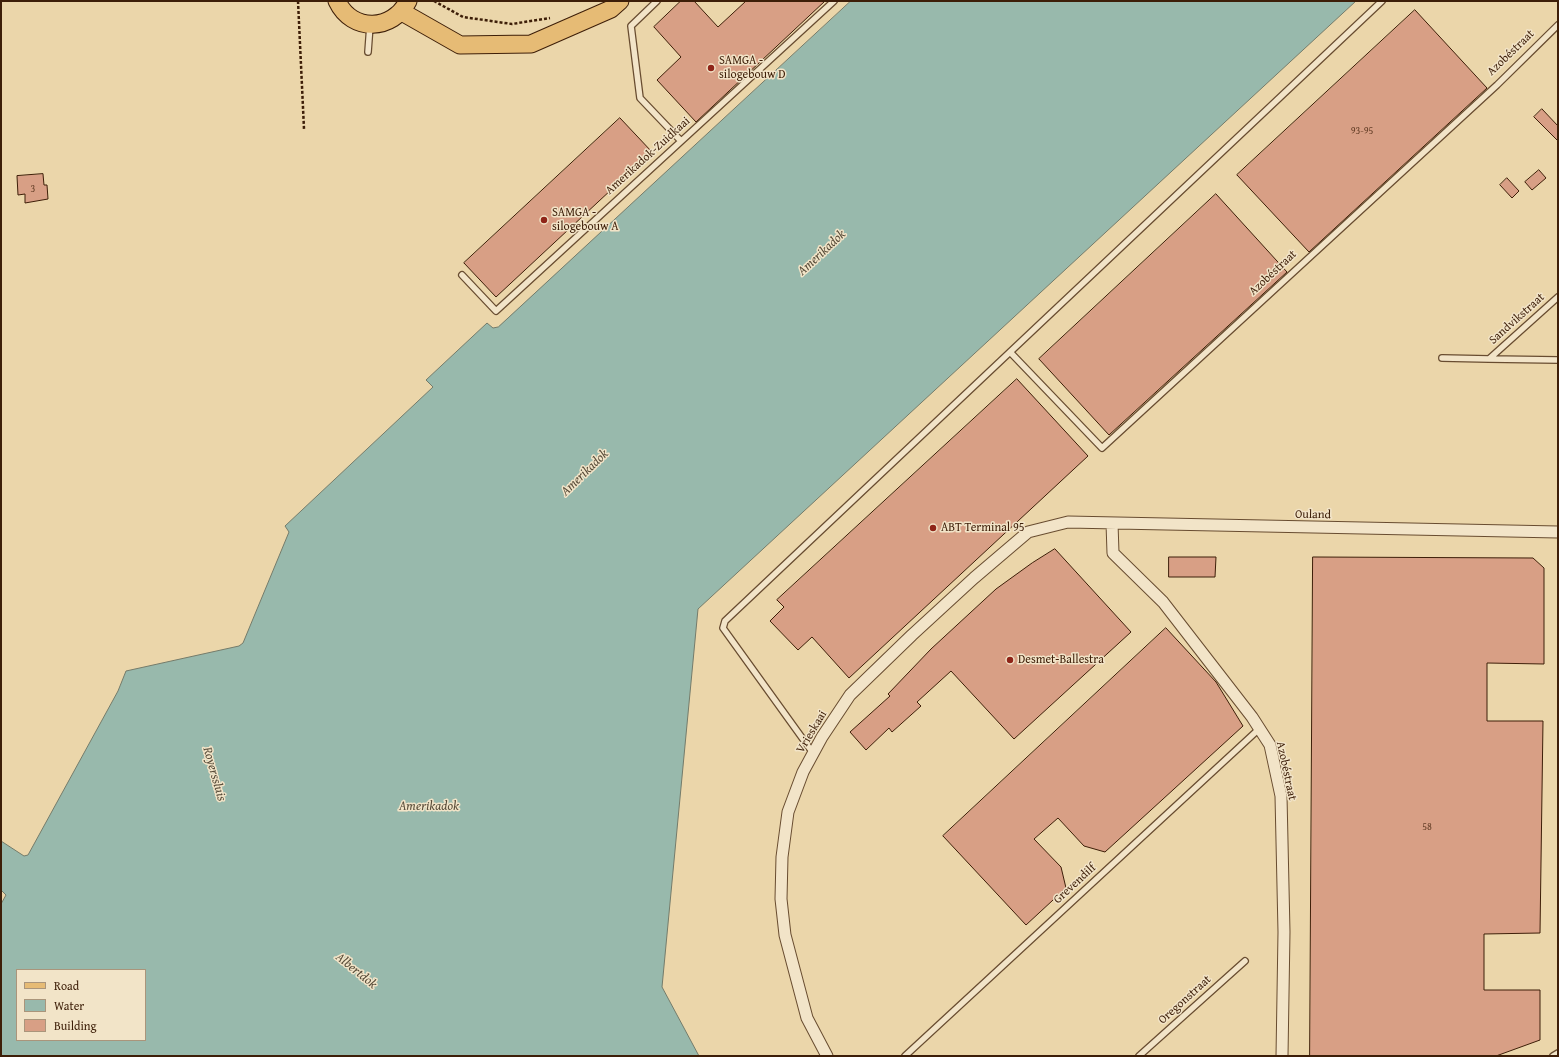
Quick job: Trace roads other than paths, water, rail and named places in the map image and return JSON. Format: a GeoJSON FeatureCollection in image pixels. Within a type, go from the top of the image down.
{"type":"FeatureCollection","features":[{"type":"Feature","properties":{"kind":"main road"},"geometry":{"type":"LineString","coordinates":[[337,1],[348,16],[358,22],[370,25],[382,24],[392,20],[405,6],[460,45],[531,44],[611,9],[620,1]]}},
{"type":"Feature","properties":{"kind":"street","name":"Vrieskaai"},"geometry":{"type":"LineString","coordinates":[[827,1056],[807,1018],[786,935],[780,898],[782,857],[788,812],[803,772],[822,737],[850,695],[974,578],[1028,532],[1068,522]]}},
{"type":"Feature","properties":{"kind":"street","name":"Ouland"},"geometry":{"type":"LineString","coordinates":[[1068,522],[1558,532]]}},
{"type":"Feature","properties":{"kind":"street","name":"Azobéstraat"},"geometry":{"type":"LineString","coordinates":[[1112,523],[1114,553],[1163,602],[1260,729],[1270,745],[1281,796],[1284,932],[1282,1056]]}},
{"type":"Feature","properties":{"kind":"lane"},"geometry":{"type":"LineString","coordinates":[[657,1],[631,26],[640,98],[681,141]]}},
{"type":"Feature","properties":{"kind":"lane","name":"Amerikadok-Zuidkaai"},"geometry":{"type":"LineString","coordinates":[[462,275],[496,310],[834,1]]}},
{"type":"Feature","properties":{"kind":"lane"},"geometry":{"type":"LineString","coordinates":[[814,753],[723,628],[725,621],[1382,1]]}},
{"type":"Feature","properties":{"kind":"lane"},"geometry":{"type":"LineString","coordinates":[[368,52],[370,25]]}},
{"type":"Feature","properties":{"kind":"lane","name":"Azobéstraat"},"geometry":{"type":"LineString","coordinates":[[1010,352],[1102,448],[1497,85],[1558,25]]}},
{"type":"Feature","properties":{"kind":"lane","name":"Sandvikstraat"},"geometry":{"type":"LineString","coordinates":[[1442,358],[1490,359],[1558,297]]}},
{"type":"Feature","properties":{"kind":"lane"},"geometry":{"type":"LineString","coordinates":[[1490,359],[1558,360]]}},
{"type":"Feature","properties":{"kind":"lane","name":"Grevendilf"},"geometry":{"type":"LineString","coordinates":[[906,1056],[1260,729]]}},
{"type":"Feature","properties":{"kind":"lane","name":"Oregonstraat"},"geometry":{"type":"LineString","coordinates":[[1139,1056],[1246,961]]}},
{"type":"Feature","properties":{"kind":"lane"},"geometry":{"type":"LineString","coordinates":[[1553,1056],[1558,1053]]}},
{"type":"Feature","properties":{"kind":"water","name":"Amerikadok"},"geometry":{"type":"Polygon","coordinates":[[[851,1],[1356,1],[698,609],[662,987],[699,1056],[1,1056],[1,904],[6,895],[1,890],[1,841],[24,856],[28,855],[118,691],[126,671],[239,646],[243,643],[289,532],[285,526],[433,387],[426,380],[487,323],[493,328],[498,327],[851,1]]]}},
{"type":"Feature","properties":{"kind":"place","name":"SAMGA - silogebouw D"},"geometry":{"type":"Point","coordinates":[711,68]}},
{"type":"Feature","properties":{"kind":"place","name":"SAMGA - silogebouw A"},"geometry":{"type":"Point","coordinates":[544,220]}},
{"type":"Feature","properties":{"kind":"place","name":"ABT Terminal 95"},"geometry":{"type":"Point","coordinates":[933,528]}},
{"type":"Feature","properties":{"kind":"place","name":"Desmet-Ballestra"},"geometry":{"type":"Point","coordinates":[1010,660]}},
{"type":"Feature","properties":{"kind":"water label","name":"Royerssluis"},"geometry":{"type":"Point","coordinates":[214,774]}},
{"type":"Feature","properties":{"kind":"water label","name":"Albertdok"},"geometry":{"type":"Point","coordinates":[356,971]}}]}
